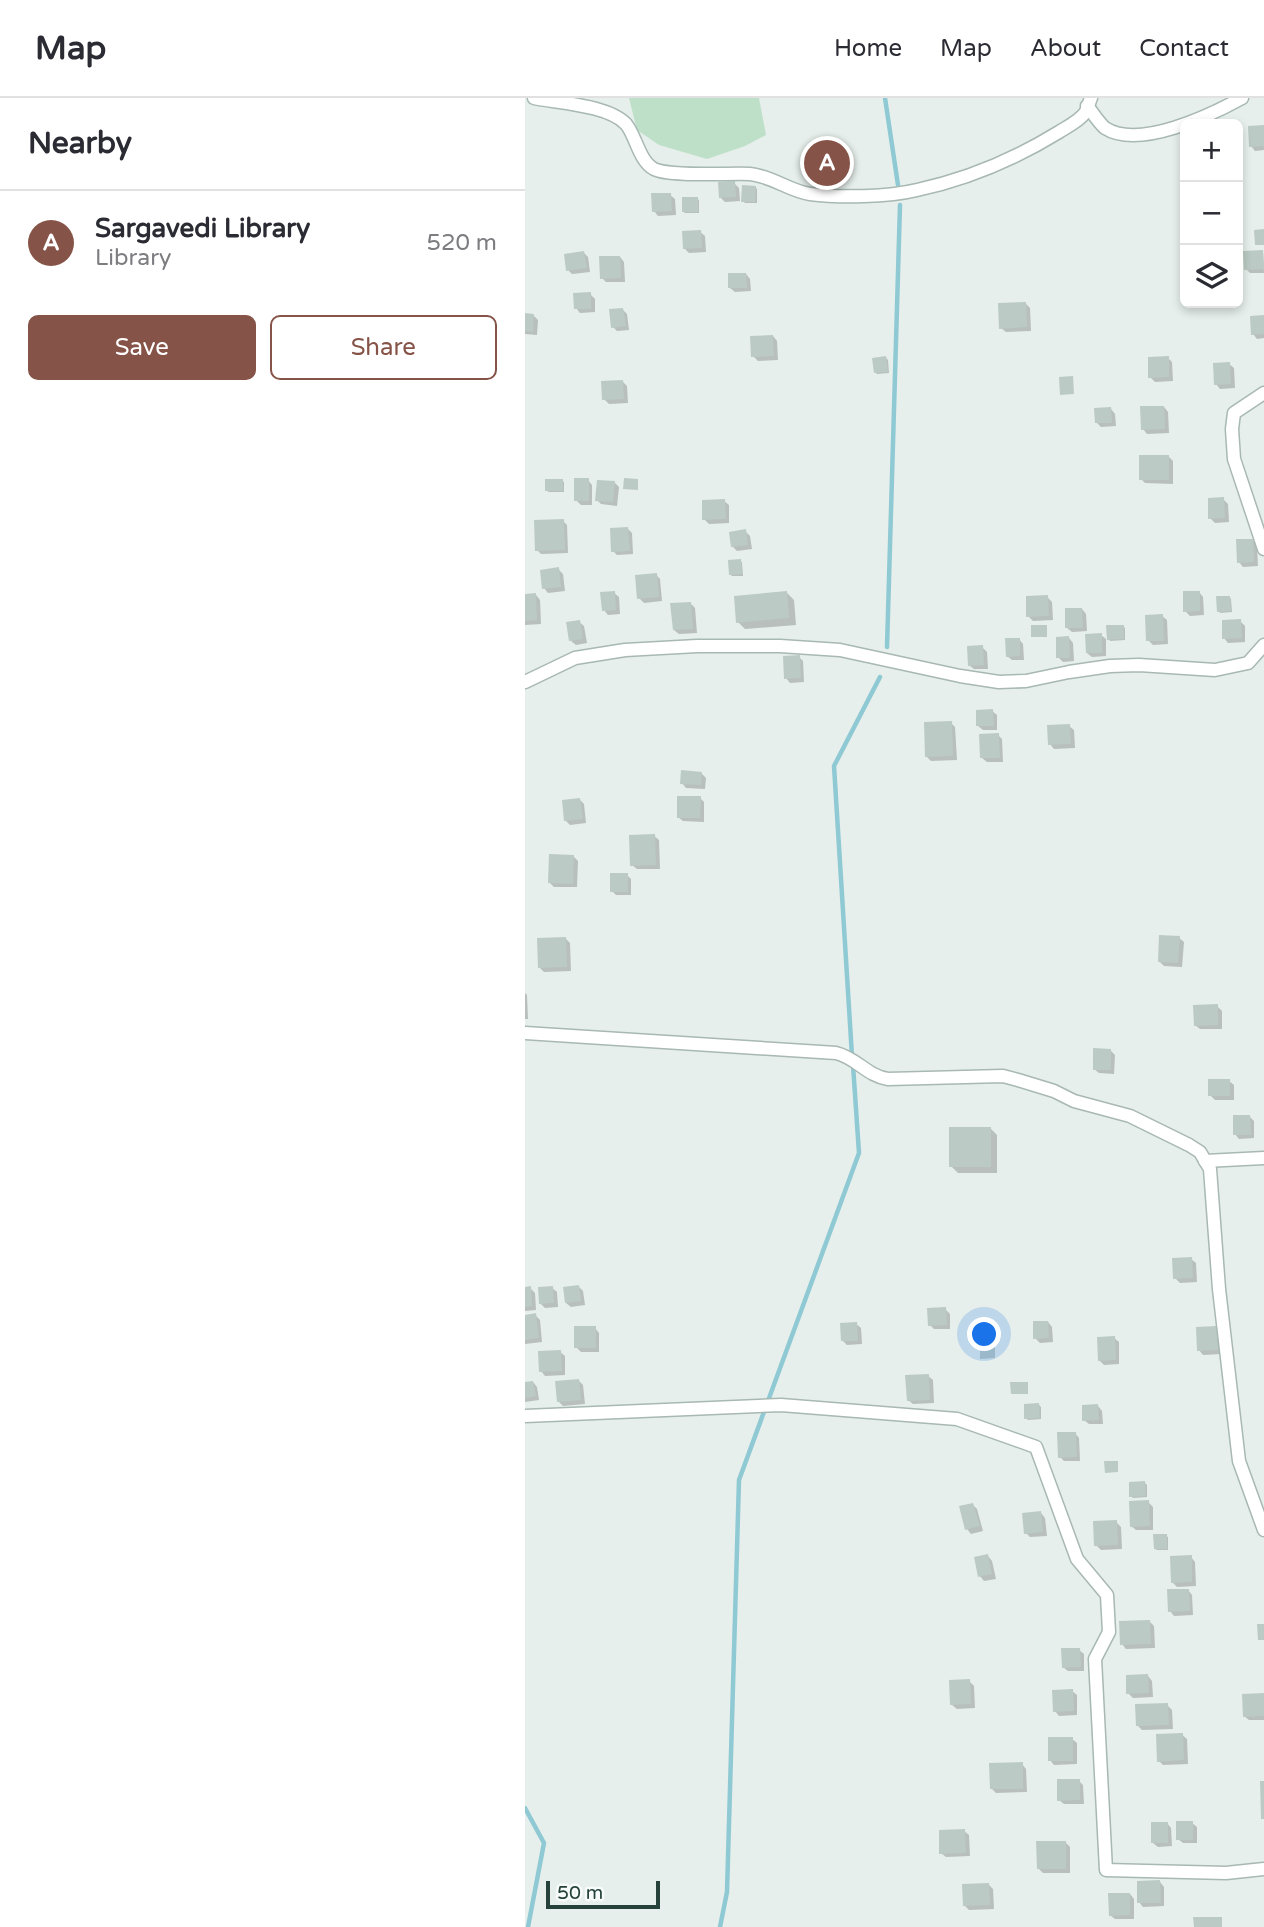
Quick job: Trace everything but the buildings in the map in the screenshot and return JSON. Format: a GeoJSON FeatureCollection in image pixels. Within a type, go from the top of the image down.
{"type":"FeatureCollection","features":[{"type":"Feature","properties":{"kind":"street"},"geometry":{"type":"LineString","coordinates":[[534,98],[597,109],[616,117],[626,125],[653,169],[751,174],[768,177],[791,189],[810,194],[867,196],[916,191],[983,171],[1050,138],[1085,113],[1089,102]]}},
{"type":"Feature","properties":{"kind":"street"},"geometry":{"type":"LineString","coordinates":[[1089,102],[1105,127],[1126,135],[1147,134],[1180,126],[1242,98]]}},
{"type":"Feature","properties":{"kind":"street"},"geometry":{"type":"LineString","coordinates":[[1264,393],[1234,413],[1232,429],[1234,459],[1264,550]]}},
{"type":"Feature","properties":{"kind":"street"},"geometry":{"type":"LineString","coordinates":[[525,682],[575,658],[625,650],[685,646],[780,646],[840,650],[999,682],[1026,681],[1110,666],[1139,665],[1215,670],[1248,663],[1264,645]]}},
{"type":"Feature","properties":{"kind":"street"},"geometry":{"type":"LineString","coordinates":[[525,1033],[837,1052],[846,1055],[877,1077],[888,1079],[1003,1076],[1054,1091],[1074,1101],[1130,1116],[1200,1152],[1210,1169],[1219,1289],[1239,1461],[1264,1530]]}},
{"type":"Feature","properties":{"kind":"street"},"geometry":{"type":"LineString","coordinates":[[1205,1161],[1264,1158]]}},
{"type":"Feature","properties":{"kind":"street"},"geometry":{"type":"LineString","coordinates":[[525,1416],[781,1405],[957,1419],[1037,1447],[1077,1559],[1107,1595],[1109,1632],[1095,1659],[1106,1870],[1226,1873],[1264,1869]]}},
{"type":"Feature","properties":{"kind":"green space"},"geometry":{"type":"Polygon","coordinates":[[[629,98],[759,98],[766,135],[745,146],[707,159],[659,145],[637,130],[629,98]]]}},
{"type":"Feature","properties":{"kind":"waterway"},"geometry":{"type":"LineString","coordinates":[[885,98],[898,185]]}},
{"type":"Feature","properties":{"kind":"waterway"},"geometry":{"type":"LineString","coordinates":[[887,647],[900,205]]}},
{"type":"Feature","properties":{"kind":"waterway"},"geometry":{"type":"LineString","coordinates":[[852,1056],[834,766],[880,677]]}},
{"type":"Feature","properties":{"kind":"waterway"},"geometry":{"type":"LineString","coordinates":[[720,1927],[727,1892],[739,1480],[859,1153],[853,1065]]}},
{"type":"Feature","properties":{"kind":"waterway"},"geometry":{"type":"LineString","coordinates":[[525,1808],[544,1843],[528,1927]]}},
{"type":"Feature","properties":{"kind":"place","name":"Sargavedi Library"},"geometry":{"type":"Point","coordinates":[827,163]}}]}
